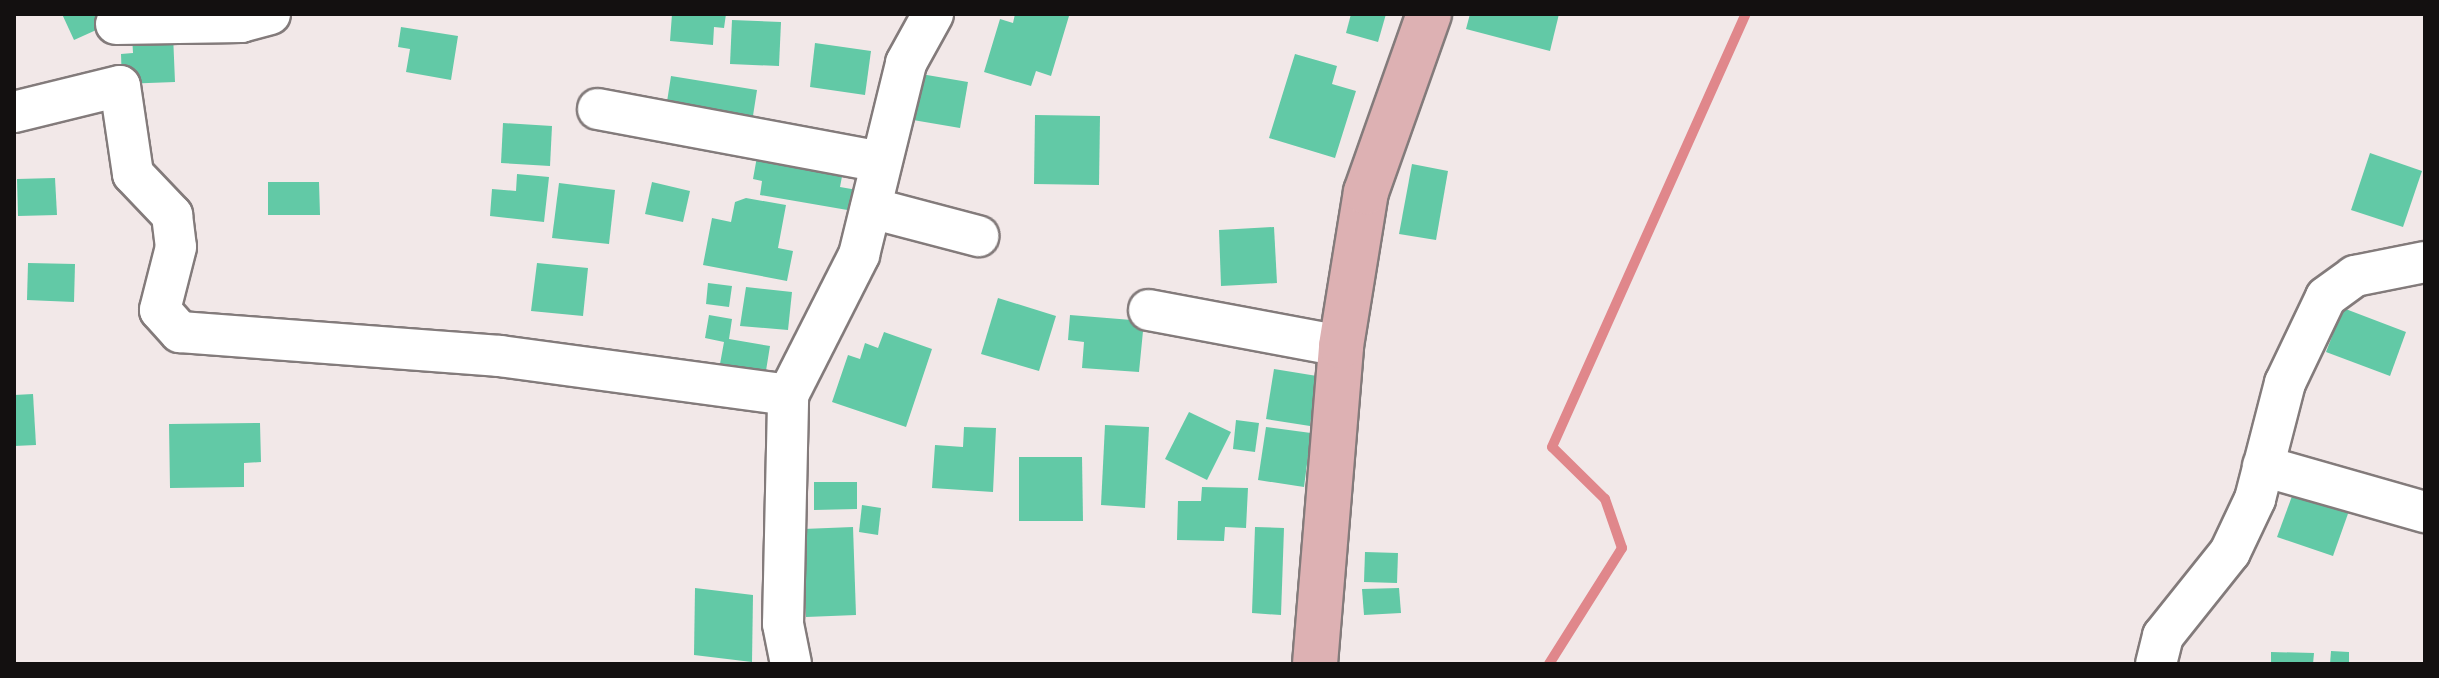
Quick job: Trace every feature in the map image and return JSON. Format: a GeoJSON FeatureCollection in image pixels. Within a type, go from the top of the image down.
{"type":"FeatureCollection","features":[{"type":"Feature","properties":{"kind":"main road"},"geometry":{"type":"LineString","coordinates":[[1315,664],[1341,346],[1366,192],[1429,14]]}},
{"type":"Feature","properties":{"kind":"street"},"geometry":{"type":"LineString","coordinates":[[270,14],[241,22],[117,19],[111,41],[133,174],[172,215],[176,247],[160,310],[180,332],[500,356],[788,395]]}},
{"type":"Feature","properties":{"kind":"street"},"geometry":{"type":"LineString","coordinates":[[791,664],[783,624],[788,395],[859,255],[906,63],[933,14]]}},
{"type":"Feature","properties":{"kind":"street"},"geometry":{"type":"LineString","coordinates":[[14,112],[120,86]]}},
{"type":"Feature","properties":{"kind":"street"},"geometry":{"type":"LineString","coordinates":[[598,109],[881,162]]}},
{"type":"Feature","properties":{"kind":"street"},"geometry":{"type":"LineString","coordinates":[[871,208],[978,236]]}},
{"type":"Feature","properties":{"kind":"street"},"geometry":{"type":"LineString","coordinates":[[2156,664],[2163,636],[2230,552],[2263,466],[2285,383],[2326,297],[2355,276],[2425,262]]}},
{"type":"Feature","properties":{"kind":"street"},"geometry":{"type":"LineString","coordinates":[[1149,310],[1341,346]]}},
{"type":"Feature","properties":{"kind":"street"},"geometry":{"type":"LineString","coordinates":[[2263,466],[2425,512]]}},
{"type":"Feature","properties":{"kind":"building"},"geometry":{"type":"Polygon","coordinates":[[[62,14],[111,14],[114,22],[74,40],[62,14]]]}},
{"type":"Feature","properties":{"kind":"building"},"geometry":{"type":"Polygon","coordinates":[[[672,14],[726,14],[724,28],[714,27],[713,45],[670,41],[672,14]]]}},
{"type":"Feature","properties":{"kind":"building"},"geometry":{"type":"Polygon","coordinates":[[[1015,14],[1069,16],[1051,76],[1036,71],[1031,86],[984,72],[1000,19],[1013,23],[1015,14]]]}},
{"type":"Feature","properties":{"kind":"building"},"geometry":{"type":"Polygon","coordinates":[[[1351,14],[1386,14],[1378,42],[1346,33],[1351,14]]]}},
{"type":"Feature","properties":{"kind":"building"},"geometry":{"type":"Polygon","coordinates":[[[1470,14],[1559,14],[1550,51],[1466,29],[1470,14]]]}},
{"type":"Feature","properties":{"kind":"building"},"geometry":{"type":"Polygon","coordinates":[[[732,20],[781,22],[779,66],[730,64],[732,20]]]}},
{"type":"Feature","properties":{"kind":"building"},"geometry":{"type":"Polygon","coordinates":[[[401,27],[458,36],[451,80],[406,72],[410,49],[398,47],[401,27]]]}},
{"type":"Feature","properties":{"kind":"building"},"geometry":{"type":"Polygon","coordinates":[[[173,34],[175,82],[122,84],[121,54],[133,53],[132,36],[173,34]]]}},
{"type":"Feature","properties":{"kind":"building"},"geometry":{"type":"Polygon","coordinates":[[[815,43],[871,51],[865,95],[810,87],[815,43]]]}},
{"type":"Feature","properties":{"kind":"building"},"geometry":{"type":"Polygon","coordinates":[[[1295,54],[1337,66],[1332,84],[1356,91],[1335,158],[1269,138],[1295,54]]]}},
{"type":"Feature","properties":{"kind":"building"},"geometry":{"type":"Polygon","coordinates":[[[921,74],[968,82],[960,128],[913,120],[921,74]]]}},
{"type":"Feature","properties":{"kind":"building"},"geometry":{"type":"Polygon","coordinates":[[[671,76],[757,90],[752,122],[666,108],[671,76]]]}},
{"type":"Feature","properties":{"kind":"building"},"geometry":{"type":"Polygon","coordinates":[[[1035,115],[1100,116],[1099,185],[1034,184],[1035,115]]]}},
{"type":"Feature","properties":{"kind":"building"},"geometry":{"type":"Polygon","coordinates":[[[503,123],[552,126],[550,166],[501,163],[503,123]]]}},
{"type":"Feature","properties":{"kind":"building"},"geometry":{"type":"Polygon","coordinates":[[[758,151],[844,166],[840,187],[863,191],[859,212],[760,195],[762,181],[753,179],[758,151]]]}},
{"type":"Feature","properties":{"kind":"building"},"geometry":{"type":"Polygon","coordinates":[[[2370,153],[2422,171],[2403,227],[2351,210],[2370,153]]]}},
{"type":"Feature","properties":{"kind":"building"},"geometry":{"type":"Polygon","coordinates":[[[1412,164],[1448,171],[1436,240],[1399,234],[1412,164]]]}},
{"type":"Feature","properties":{"kind":"building"},"geometry":{"type":"Polygon","coordinates":[[[517,174],[549,177],[544,222],[490,216],[492,189],[516,191],[517,174]]]}},
{"type":"Feature","properties":{"kind":"building"},"geometry":{"type":"Polygon","coordinates":[[[55,178],[57,215],[18,216],[17,179],[55,178]]]}},
{"type":"Feature","properties":{"kind":"building"},"geometry":{"type":"Polygon","coordinates":[[[268,182],[319,182],[320,215],[268,215],[268,182]]]}},
{"type":"Feature","properties":{"kind":"building"},"geometry":{"type":"Polygon","coordinates":[[[652,182],[690,191],[683,222],[645,214],[652,182]]]}},
{"type":"Feature","properties":{"kind":"building"},"geometry":{"type":"Polygon","coordinates":[[[559,183],[615,190],[609,244],[552,238],[559,183]]]}},
{"type":"Feature","properties":{"kind":"building"},"geometry":{"type":"Polygon","coordinates":[[[746,198],[786,205],[778,248],[793,251],[787,281],[703,265],[712,218],[731,222],[735,202],[746,198]]]}},
{"type":"Feature","properties":{"kind":"building"},"geometry":{"type":"Polygon","coordinates":[[[1274,227],[1277,283],[1221,286],[1219,230],[1274,227]]]}},
{"type":"Feature","properties":{"kind":"building"},"geometry":{"type":"Polygon","coordinates":[[[28,263],[75,264],[74,302],[27,300],[28,263]]]}},
{"type":"Feature","properties":{"kind":"building"},"geometry":{"type":"Polygon","coordinates":[[[537,263],[588,268],[583,316],[531,311],[537,263]]]}},
{"type":"Feature","properties":{"kind":"building"},"geometry":{"type":"Polygon","coordinates":[[[708,283],[732,286],[729,307],[706,304],[708,283]]]}},
{"type":"Feature","properties":{"kind":"building"},"geometry":{"type":"Polygon","coordinates":[[[746,287],[792,292],[788,330],[740,326],[746,287]]]}},
{"type":"Feature","properties":{"kind":"building"},"geometry":{"type":"Polygon","coordinates":[[[998,298],[1056,316],[1039,371],[981,354],[998,298]]]}},
{"type":"Feature","properties":{"kind":"building"},"geometry":{"type":"Polygon","coordinates":[[[2343,308],[2406,332],[2390,376],[2326,352],[2343,308]]]}},
{"type":"Feature","properties":{"kind":"building"},"geometry":{"type":"Polygon","coordinates":[[[709,315],[732,319],[729,339],[770,346],[764,383],[718,375],[724,342],[705,338],[709,315]]]}},
{"type":"Feature","properties":{"kind":"building"},"geometry":{"type":"Polygon","coordinates":[[[1070,315],[1144,321],[1139,372],[1082,368],[1084,342],[1068,340],[1070,315]]]}},
{"type":"Feature","properties":{"kind":"building"},"geometry":{"type":"Polygon","coordinates":[[[884,332],[932,349],[906,427],[832,402],[848,355],[860,359],[865,343],[878,348],[884,332]]]}},
{"type":"Feature","properties":{"kind":"building"},"geometry":{"type":"Polygon","coordinates":[[[1274,369],[1317,376],[1310,426],[1266,419],[1274,369]]]}},
{"type":"Feature","properties":{"kind":"building"},"geometry":{"type":"Polygon","coordinates":[[[33,394],[36,445],[14,446],[14,395],[33,394]]]}},
{"type":"Feature","properties":{"kind":"building"},"geometry":{"type":"Polygon","coordinates":[[[1189,412],[1231,432],[1207,480],[1165,459],[1189,412]]]}},
{"type":"Feature","properties":{"kind":"building"},"geometry":{"type":"Polygon","coordinates":[[[1236,420],[1259,423],[1255,452],[1233,449],[1236,420]]]}},
{"type":"Feature","properties":{"kind":"building"},"geometry":{"type":"Polygon","coordinates":[[[260,423],[261,462],[244,463],[244,487],[170,488],[169,424],[260,423]]]}},
{"type":"Feature","properties":{"kind":"building"},"geometry":{"type":"Polygon","coordinates":[[[1105,425],[1149,427],[1145,508],[1101,505],[1105,425]]]}},
{"type":"Feature","properties":{"kind":"building"},"geometry":{"type":"Polygon","coordinates":[[[964,427],[996,428],[993,492],[932,488],[935,445],[963,447],[964,427]]]}},
{"type":"Feature","properties":{"kind":"building"},"geometry":{"type":"Polygon","coordinates":[[[1266,427],[1311,433],[1304,487],[1258,480],[1266,427]]]}},
{"type":"Feature","properties":{"kind":"building"},"geometry":{"type":"Polygon","coordinates":[[[1019,457],[1082,457],[1083,521],[1019,521],[1019,457]]]}},
{"type":"Feature","properties":{"kind":"building"},"geometry":{"type":"Polygon","coordinates":[[[814,482],[857,482],[857,509],[814,510],[814,482]]]}},
{"type":"Feature","properties":{"kind":"building"},"geometry":{"type":"Polygon","coordinates":[[[1202,487],[1248,488],[1246,528],[1225,527],[1224,541],[1177,540],[1178,501],[1201,501],[1202,487]]]}},
{"type":"Feature","properties":{"kind":"building"},"geometry":{"type":"Polygon","coordinates":[[[2295,488],[2350,508],[2333,556],[2277,537],[2295,488]]]}},
{"type":"Feature","properties":{"kind":"building"},"geometry":{"type":"Polygon","coordinates":[[[862,505],[881,508],[878,535],[859,532],[862,505]]]}},
{"type":"Feature","properties":{"kind":"building"},"geometry":{"type":"Polygon","coordinates":[[[853,527],[856,615],[806,617],[803,529],[853,527]]]}},
{"type":"Feature","properties":{"kind":"building"},"geometry":{"type":"Polygon","coordinates":[[[1255,527],[1284,528],[1281,615],[1252,613],[1255,527]]]}},
{"type":"Feature","properties":{"kind":"building"},"geometry":{"type":"Polygon","coordinates":[[[1365,552],[1398,553],[1397,583],[1364,582],[1365,552]]]}},
{"type":"Feature","properties":{"kind":"building"},"geometry":{"type":"Polygon","coordinates":[[[695,588],[753,595],[752,662],[694,655],[695,588]]]}},
{"type":"Feature","properties":{"kind":"building"},"geometry":{"type":"Polygon","coordinates":[[[1399,588],[1401,613],[1364,615],[1362,589],[1399,588]]]}},
{"type":"Feature","properties":{"kind":"building"},"geometry":{"type":"Polygon","coordinates":[[[2331,651],[2349,652],[2349,664],[2330,664],[2331,651]]]}},
{"type":"Feature","properties":{"kind":"building"},"geometry":{"type":"Polygon","coordinates":[[[2271,652],[2314,653],[2313,664],[2271,664],[2271,652]]]}},
{"type":"Feature","properties":{"kind":"waterway"},"geometry":{"type":"LineString","coordinates":[[1549,664],[1622,548],[1605,499],[1552,447],[1746,14]]}}]}
